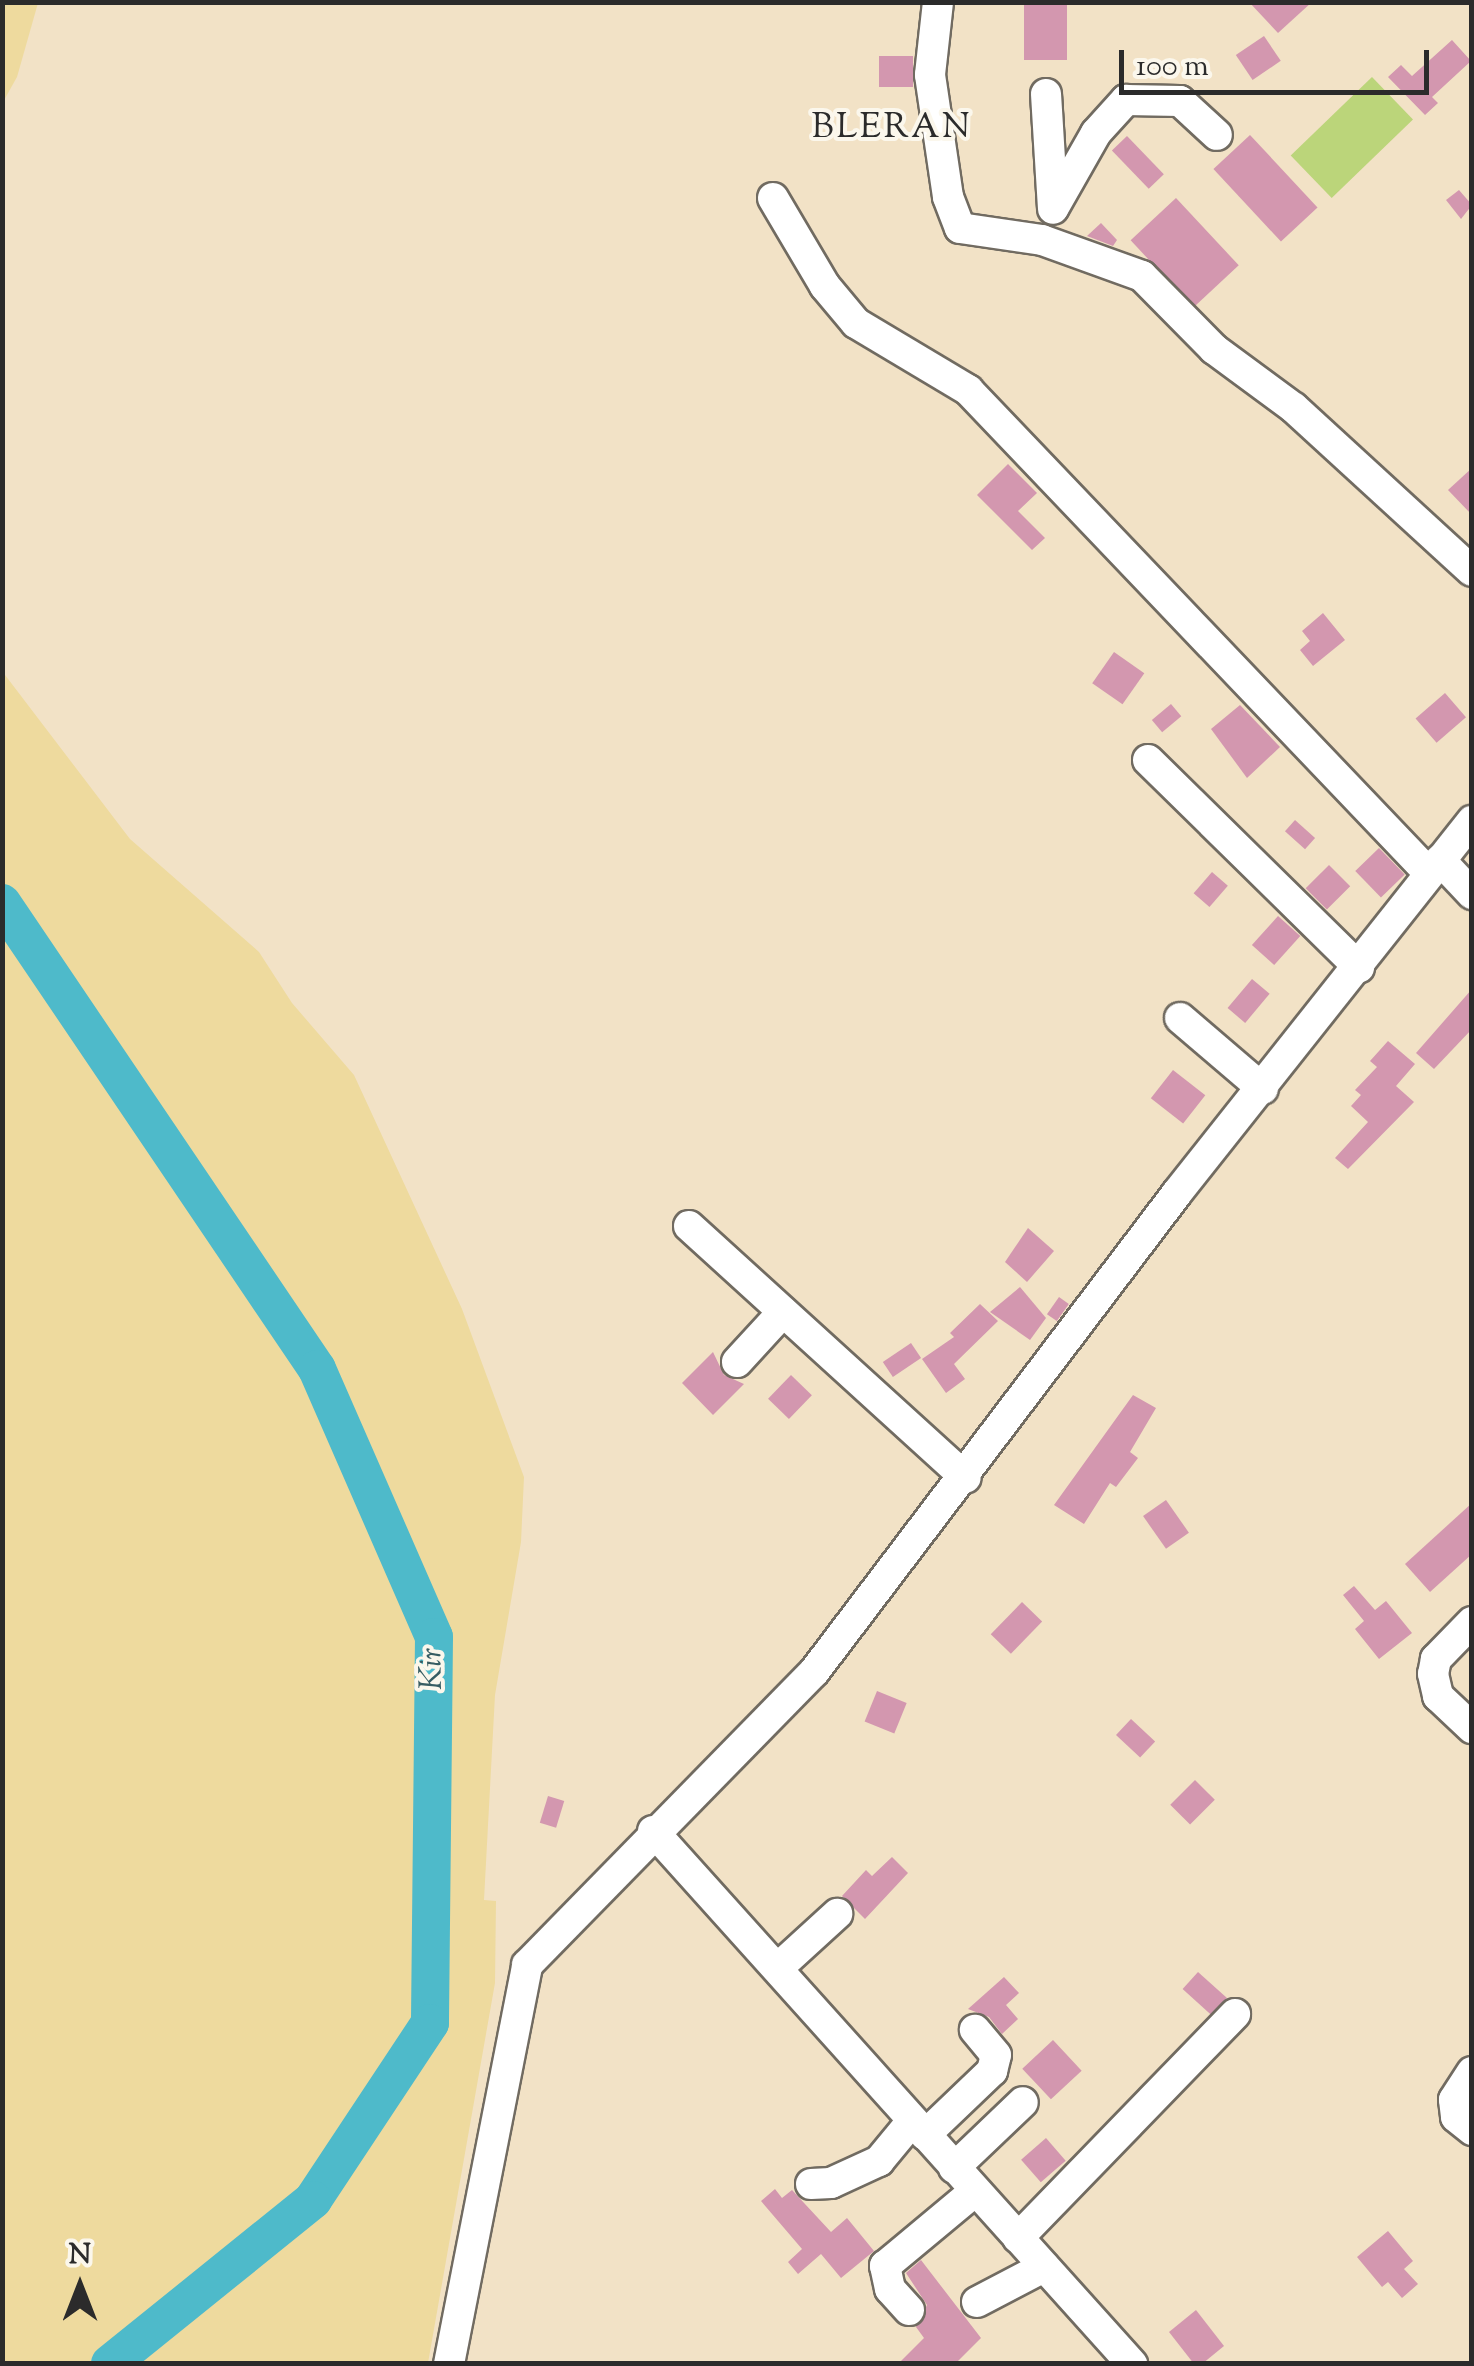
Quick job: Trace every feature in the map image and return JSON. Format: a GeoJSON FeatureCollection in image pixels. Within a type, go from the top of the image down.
{"type":"FeatureCollection","features":[{"type":"Feature","properties":{"kind":"street"},"geometry":{"type":"LineString","coordinates":[[938,2],[932,93],[948,197],[966,234],[1042,240],[1142,276],[1204,340],[1294,408],[1472,571]]}},
{"type":"Feature","properties":{"kind":"street"},"geometry":{"type":"LineString","coordinates":[[1046,94],[1054,207]]}},
{"type":"Feature","properties":{"kind":"street"},"geometry":{"type":"LineString","coordinates":[[1042,240],[1054,207],[1096,133],[1126,100],[1180,102],[1217,134]]}},
{"type":"Feature","properties":{"kind":"street"},"geometry":{"type":"LineString","coordinates":[[773,198],[825,286],[856,323],[968,390],[1434,866],[1472,894]]}},
{"type":"Feature","properties":{"kind":"street"},"geometry":{"type":"LineString","coordinates":[[1148,760],[1359,966]]}},
{"type":"Feature","properties":{"kind":"street"},"geometry":{"type":"LineString","coordinates":[[449,2364],[527,1965],[653,1830],[814,1672],[966,1478],[1177,1193],[1472,821]]}},
{"type":"Feature","properties":{"kind":"street"},"geometry":{"type":"LineString","coordinates":[[1180,1018],[1263,1088]]}},
{"type":"Feature","properties":{"kind":"street"},"geometry":{"type":"LineString","coordinates":[[690,1226],[966,1478]]}},
{"type":"Feature","properties":{"kind":"street"},"geometry":{"type":"LineString","coordinates":[[737,1362],[783,1312]]}},
{"type":"Feature","properties":{"kind":"street"},"geometry":{"type":"LineString","coordinates":[[1472,1622],[1436,1660],[1432,1674],[1438,1696],[1472,1728]]}},
{"type":"Feature","properties":{"kind":"street"},"geometry":{"type":"LineString","coordinates":[[653,1830],[1132,2364]]}},
{"type":"Feature","properties":{"kind":"street"},"geometry":{"type":"LineString","coordinates":[[779,1968],[838,1914]]}},
{"type":"Feature","properties":{"kind":"street"},"geometry":{"type":"LineString","coordinates":[[1018,2238],[1235,2014]]}},
{"type":"Feature","properties":{"kind":"street"},"geometry":{"type":"LineString","coordinates":[[811,2184],[831,2184],[879,2161],[992,2070],[996,2056],[975,2030]]}},
{"type":"Feature","properties":{"kind":"street"},"geometry":{"type":"LineString","coordinates":[[1472,2072],[1454,2100],[1456,2117],[1472,2130]]}},
{"type":"Feature","properties":{"kind":"street"},"geometry":{"type":"LineString","coordinates":[[954,2168],[1024,2102]]}},
{"type":"Feature","properties":{"kind":"street"},"geometry":{"type":"LineString","coordinates":[[909,2310],[890,2289],[885,2266],[975,2191]]}},
{"type":"Feature","properties":{"kind":"street"},"geometry":{"type":"LineString","coordinates":[[978,2302],[1044,2267]]}},
{"type":"Feature","properties":{"kind":"green space"},"geometry":{"type":"Polygon","coordinates":[[[1372,77],[1413,119],[1332,198],[1291,155],[1372,77]]]}},
{"type":"Feature","properties":{"kind":"sand"},"geometry":{"type":"Polygon","coordinates":[[[3,2],[38,3],[17,77],[3,102],[3,2]]]}},
{"type":"Feature","properties":{"kind":"sand"},"geometry":{"type":"Polygon","coordinates":[[[2,671],[130,839],[259,952],[292,1003],[354,1075],[462,1309],[524,1477],[521,1542],[495,1695],[484,1900],[496,1901],[495,1983],[428,2363],[3,2363],[2,671]]]}},
{"type":"Feature","properties":{"kind":"building"},"geometry":{"type":"Polygon","coordinates":[[[1024,2],[1067,2],[1067,60],[1024,60],[1024,2]]]}},
{"type":"Feature","properties":{"kind":"building"},"geometry":{"type":"Polygon","coordinates":[[[1249,2],[1312,2],[1278,33],[1249,2]]]}},
{"type":"Feature","properties":{"kind":"building"},"geometry":{"type":"Polygon","coordinates":[[[1264,36],[1281,61],[1253,80],[1236,55],[1264,36]]]}},
{"type":"Feature","properties":{"kind":"building"},"geometry":{"type":"Polygon","coordinates":[[[1452,40],[1471,61],[1432,97],[1438,103],[1425,115],[1388,77],[1401,65],[1412,76],[1452,40]]]}},
{"type":"Feature","properties":{"kind":"building"},"geometry":{"type":"Polygon","coordinates":[[[879,56],[913,56],[913,87],[879,87],[879,56]]]}},
{"type":"Feature","properties":{"kind":"building"},"geometry":{"type":"Polygon","coordinates":[[[1250,135],[1318,207],[1281,242],[1213,169],[1250,135]]]}},
{"type":"Feature","properties":{"kind":"building"},"geometry":{"type":"Polygon","coordinates":[[[1127,136],[1164,174],[1149,189],[1112,151],[1127,136]]]}},
{"type":"Feature","properties":{"kind":"building"},"geometry":{"type":"Polygon","coordinates":[[[1459,190],[1472,205],[1461,219],[1446,200],[1459,190]]]}},
{"type":"Feature","properties":{"kind":"building"},"geometry":{"type":"Polygon","coordinates":[[[1176,198],[1239,265],[1193,308],[1131,240],[1176,198]]]}},
{"type":"Feature","properties":{"kind":"building"},"geometry":{"type":"Polygon","coordinates":[[[1101,223],[1117,240],[1113,246],[1087,236],[1101,223]]]}},
{"type":"Feature","properties":{"kind":"building"},"geometry":{"type":"Polygon","coordinates":[[[1008,464],[1037,493],[1018,511],[1045,538],[1032,550],[977,495],[1008,464]]]}},
{"type":"Feature","properties":{"kind":"building"},"geometry":{"type":"Polygon","coordinates":[[[1472,468],[1472,515],[1448,490],[1472,468]]]}},
{"type":"Feature","properties":{"kind":"building"},"geometry":{"type":"Polygon","coordinates":[[[1323,613],[1345,640],[1313,666],[1300,650],[1310,641],[1302,631],[1323,613]]]}},
{"type":"Feature","properties":{"kind":"building"},"geometry":{"type":"Polygon","coordinates":[[[1114,652],[1144,673],[1123,704],[1092,683],[1114,652]]]}},
{"type":"Feature","properties":{"kind":"building"},"geometry":{"type":"Polygon","coordinates":[[[1445,693],[1466,717],[1437,743],[1416,719],[1445,693]]]}},
{"type":"Feature","properties":{"kind":"building"},"geometry":{"type":"Polygon","coordinates":[[[1171,704],[1181,716],[1162,732],[1152,720],[1171,704]]]}},
{"type":"Feature","properties":{"kind":"building"},"geometry":{"type":"Polygon","coordinates":[[[1240,705],[1280,747],[1247,778],[1211,729],[1240,705]]]}},
{"type":"Feature","properties":{"kind":"building"},"geometry":{"type":"Polygon","coordinates":[[[1295,820],[1315,838],[1305,849],[1285,831],[1295,820]]]}},
{"type":"Feature","properties":{"kind":"building"},"geometry":{"type":"Polygon","coordinates":[[[1379,848],[1405,875],[1381,898],[1355,871],[1379,848]]]}},
{"type":"Feature","properties":{"kind":"building"},"geometry":{"type":"Polygon","coordinates":[[[1329,865],[1350,886],[1327,910],[1306,888],[1329,865]]]}},
{"type":"Feature","properties":{"kind":"building"},"geometry":{"type":"Polygon","coordinates":[[[1212,872],[1228,886],[1209,907],[1194,893],[1212,872]]]}},
{"type":"Feature","properties":{"kind":"building"},"geometry":{"type":"Polygon","coordinates":[[[1278,916],[1300,936],[1274,965],[1252,945],[1278,916]]]}},
{"type":"Feature","properties":{"kind":"building"},"geometry":{"type":"Polygon","coordinates":[[[1252,979],[1270,994],[1245,1023],[1228,1008],[1252,979]]]}},
{"type":"Feature","properties":{"kind":"building"},"geometry":{"type":"Polygon","coordinates":[[[1472,989],[1472,1029],[1434,1069],[1416,1053],[1472,989]]]}},
{"type":"Feature","properties":{"kind":"building"},"geometry":{"type":"Polygon","coordinates":[[[1388,1041],[1415,1064],[1396,1086],[1414,1102],[1348,1169],[1335,1158],[1368,1122],[1351,1106],[1361,1095],[1355,1090],[1377,1067],[1370,1061],[1388,1041]]]}},
{"type":"Feature","properties":{"kind":"building"},"geometry":{"type":"Polygon","coordinates":[[[1173,1070],[1205,1095],[1183,1124],[1151,1098],[1173,1070]]]}},
{"type":"Feature","properties":{"kind":"building"},"geometry":{"type":"Polygon","coordinates":[[[1028,1228],[1054,1251],[1027,1282],[1005,1262],[1028,1228]]]}},
{"type":"Feature","properties":{"kind":"building"},"geometry":{"type":"Polygon","coordinates":[[[1020,1287],[1046,1318],[1030,1340],[990,1312],[1020,1287]]]}},
{"type":"Feature","properties":{"kind":"building"},"geometry":{"type":"Polygon","coordinates":[[[1059,1297],[1069,1304],[1057,1321],[1047,1314],[1059,1297]]]}},
{"type":"Feature","properties":{"kind":"building"},"geometry":{"type":"Polygon","coordinates":[[[980,1304],[998,1321],[954,1364],[965,1379],[946,1393],[922,1359],[954,1337],[950,1333],[980,1304]]]}},
{"type":"Feature","properties":{"kind":"building"},"geometry":{"type":"Polygon","coordinates":[[[911,1343],[921,1358],[893,1377],[883,1362],[911,1343]]]}},
{"type":"Feature","properties":{"kind":"building"},"geometry":{"type":"Polygon","coordinates":[[[713,1352],[724,1375],[744,1384],[713,1415],[682,1383],[713,1352]]]}},
{"type":"Feature","properties":{"kind":"building"},"geometry":{"type":"Polygon","coordinates":[[[791,1375],[812,1395],[789,1419],[768,1399],[791,1375]]]}},
{"type":"Feature","properties":{"kind":"building"},"geometry":{"type":"Polygon","coordinates":[[[1133,1395],[1156,1408],[1130,1452],[1138,1458],[1116,1487],[1110,1483],[1084,1524],[1054,1505],[1133,1395]]]}},
{"type":"Feature","properties":{"kind":"building"},"geometry":{"type":"Polygon","coordinates":[[[1166,1500],[1189,1533],[1166,1549],[1143,1516],[1166,1500]]]}},
{"type":"Feature","properties":{"kind":"building"},"geometry":{"type":"Polygon","coordinates":[[[1472,1503],[1472,1554],[1430,1592],[1405,1564],[1472,1503]]]}},
{"type":"Feature","properties":{"kind":"building"},"geometry":{"type":"Polygon","coordinates":[[[1354,1586],[1375,1610],[1386,1601],[1412,1633],[1379,1659],[1355,1629],[1364,1621],[1343,1595],[1354,1586]]]}},
{"type":"Feature","properties":{"kind":"building"},"geometry":{"type":"Polygon","coordinates":[[[1022,1602],[1042,1621],[1011,1654],[991,1634],[1022,1602]]]}},
{"type":"Feature","properties":{"kind":"building"},"geometry":{"type":"Polygon","coordinates":[[[877,1691],[907,1703],[894,1734],[865,1722],[877,1691]]]}},
{"type":"Feature","properties":{"kind":"building"},"geometry":{"type":"Polygon","coordinates":[[[1131,1719],[1155,1742],[1140,1758],[1116,1735],[1131,1719]]]}},
{"type":"Feature","properties":{"kind":"building"},"geometry":{"type":"Polygon","coordinates":[[[1195,1780],[1215,1800],[1190,1825],[1170,1805],[1195,1780]]]}},
{"type":"Feature","properties":{"kind":"building"},"geometry":{"type":"Polygon","coordinates":[[[548,1796],[564,1801],[556,1828],[540,1823],[548,1796]]]}},
{"type":"Feature","properties":{"kind":"building"},"geometry":{"type":"Polygon","coordinates":[[[892,1857],[908,1873],[865,1919],[842,1896],[866,1870],[872,1876],[892,1857]]]}},
{"type":"Feature","properties":{"kind":"building"},"geometry":{"type":"Polygon","coordinates":[[[1198,1972],[1227,1998],[1212,2015],[1183,1989],[1198,1972]]]}},
{"type":"Feature","properties":{"kind":"building"},"geometry":{"type":"Polygon","coordinates":[[[1004,1977],[1019,1993],[1006,2005],[1018,2019],[1002,2034],[989,2017],[968,2009],[1004,1977]]]}},
{"type":"Feature","properties":{"kind":"building"},"geometry":{"type":"Polygon","coordinates":[[[1053,2040],[1082,2071],[1051,2099],[1022,2069],[1053,2040]]]}},
{"type":"Feature","properties":{"kind":"building"},"geometry":{"type":"Polygon","coordinates":[[[1046,2138],[1066,2161],[1041,2182],[1021,2160],[1046,2138]]]}},
{"type":"Feature","properties":{"kind":"building"},"geometry":{"type":"Polygon","coordinates":[[[775,2189],[782,2198],[792,2190],[831,2232],[847,2218],[874,2251],[841,2278],[821,2254],[798,2274],[788,2262],[802,2249],[761,2201],[775,2189]]]}},
{"type":"Feature","properties":{"kind":"building"},"geometry":{"type":"Polygon","coordinates":[[[1388,2231],[1413,2261],[1404,2269],[1418,2284],[1402,2298],[1388,2282],[1382,2287],[1357,2257],[1388,2231]]]}},
{"type":"Feature","properties":{"kind":"building"},"geometry":{"type":"Polygon","coordinates":[[[921,2260],[981,2338],[955,2364],[898,2364],[924,2338],[916,2327],[927,2305],[906,2273],[921,2260]]]}},
{"type":"Feature","properties":{"kind":"building"},"geometry":{"type":"Polygon","coordinates":[[[1196,2310],[1224,2346],[1202,2364],[1194,2364],[1169,2332],[1196,2310]]]}},
{"type":"Feature","properties":{"kind":"waterway","name":"Kir"},"geometry":{"type":"LineString","coordinates":[[2,903],[317,1369],[434,1637],[430,2023],[313,2200],[110,2364]]}},
{"type":"Feature","properties":{"kind":"district","name":"BLERAN"},"geometry":{"type":"Point","coordinates":[892,129]}}]}
